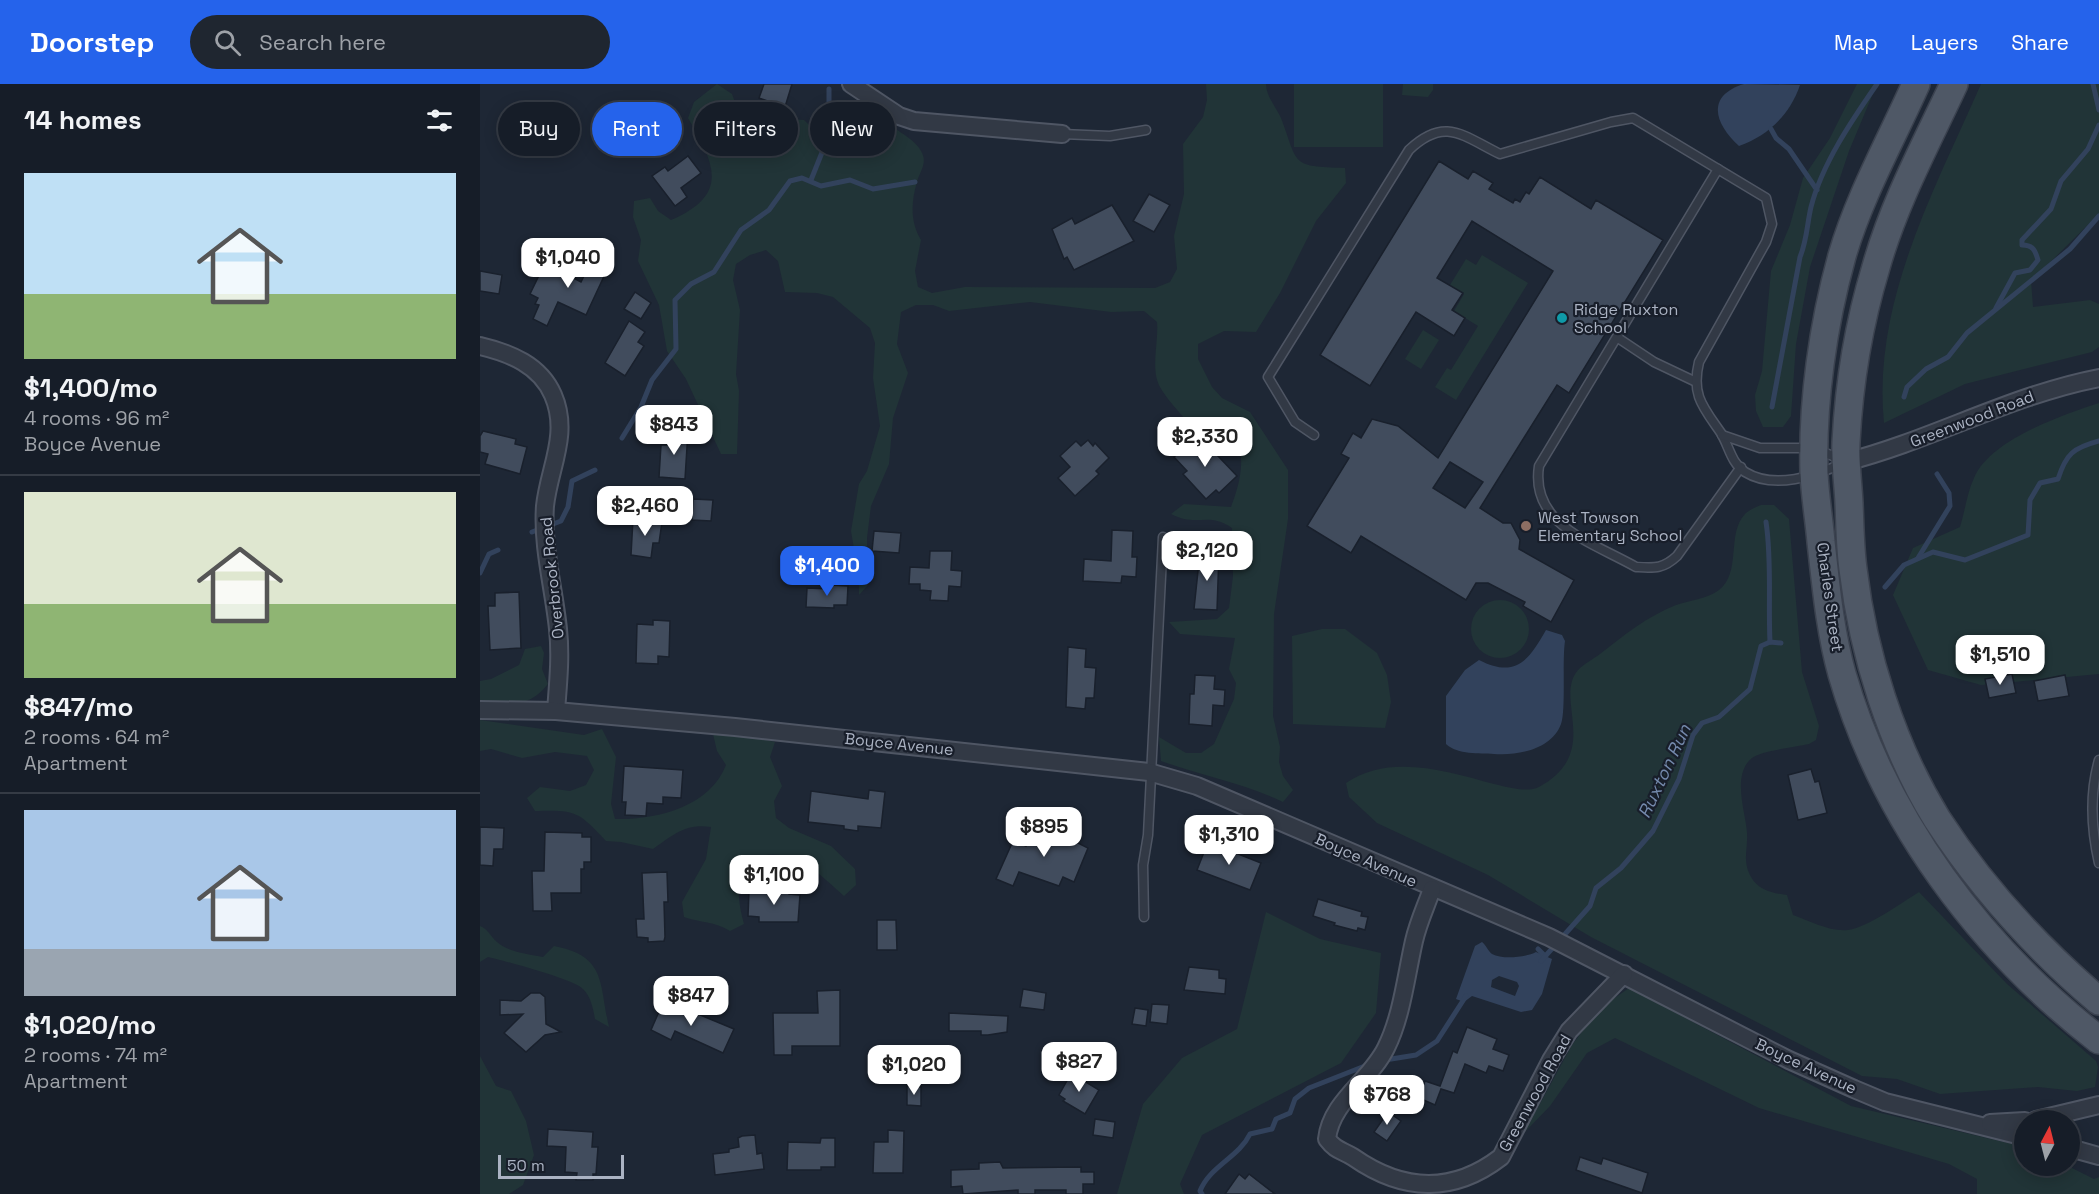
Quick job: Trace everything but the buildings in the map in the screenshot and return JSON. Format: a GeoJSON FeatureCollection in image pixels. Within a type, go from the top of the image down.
{"type":"FeatureCollection","features":[{"type":"Feature","properties":{"kind":"main road","name":"Charles Street"},"geometry":{"type":"LineString","coordinates":[[1916,84],[1859,210],[1842,254],[1822,364],[1814,448],[1814,477],[1830,621],[1842,672],[1860,729],[1907,828],[1986,932],[2053,1002],[2099,1040]]}},
{"type":"Feature","properties":{"kind":"main road","name":"Charles Street"},"geometry":{"type":"LineString","coordinates":[[1954,84],[1894,214],[1876,265],[1859,333],[1847,425],[1846,462],[1852,569],[1872,661],[1888,712],[1911,769],[1937,818],[2009,913],[2064,971],[2099,1001]]}},
{"type":"Feature","properties":{"kind":"street"},"geometry":{"type":"LineString","coordinates":[[851,84],[899,116],[914,121],[1062,134]]}},
{"type":"Feature","properties":{"kind":"street","name":"Overbrook Road"},"geometry":{"type":"LineString","coordinates":[[480,346],[502,351],[523,361],[535,370],[552,393],[560,424],[559,448],[549,481],[545,508],[551,592],[558,628],[560,670],[556,711]]}},
{"type":"Feature","properties":{"kind":"street","name":"Greenwood Road"},"geometry":{"type":"LineString","coordinates":[[1846,462],[1885,452],[2007,404],[2099,378]]}},
{"type":"Feature","properties":{"kind":"street","name":"Boyce Avenue"},"geometry":{"type":"LineString","coordinates":[[480,710],[556,711],[791,732],[1149,772],[1197,786],[1432,889],[1549,937],[1789,1059],[1854,1089],[1885,1101],[2014,1134]]}},
{"type":"Feature","properties":{"kind":"street","name":"Greenwood Road"},"geometry":{"type":"LineString","coordinates":[[1432,889],[1418,924],[1397,1017],[1386,1050],[1342,1103],[1328,1128],[1327,1139],[1336,1150],[1349,1155],[1376,1173],[1428,1190],[1459,1183],[1491,1166],[1500,1157],[1551,1060],[1569,1031],[1624,974]]}},
{"type":"Feature","properties":{"kind":"street"},"geometry":{"type":"LineString","coordinates":[[2078,1110],[2099,1105]]}},
{"type":"Feature","properties":{"kind":"street","name":"Boyce Avenue"},"geometry":{"type":"LineString","coordinates":[[1964,1123],[2014,1121]]}},
{"type":"Feature","properties":{"kind":"street"},"geometry":{"type":"LineString","coordinates":[[2080,1151],[2099,1156]]}},
{"type":"Feature","properties":{"kind":"lane"},"geometry":{"type":"LineString","coordinates":[[1314,435],[1295,422],[1268,377],[1409,150],[1421,138],[1440,131],[1457,131],[1500,154],[1611,122],[1633,118],[1766,198],[1772,224],[1766,242],[1699,362],[1694,381],[1703,407],[1722,435],[1729,453],[1741,467],[1759,477],[1814,477],[1846,462]]}},
{"type":"Feature","properties":{"kind":"lane"},"geometry":{"type":"LineString","coordinates":[[1062,134],[1110,136],[1146,130]]}},
{"type":"Feature","properties":{"kind":"lane"},"geometry":{"type":"LineString","coordinates":[[1718,169],[1539,466],[1536,483],[1540,500],[1549,514],[1562,525],[1636,567],[1666,566],[1677,556],[1741,467]]}},
{"type":"Feature","properties":{"kind":"lane"},"geometry":{"type":"LineString","coordinates":[[1618,338],[1654,362],[1694,381]]}},
{"type":"Feature","properties":{"kind":"lane"},"geometry":{"type":"LineString","coordinates":[[1722,435],[1760,448],[1814,448],[1846,462]]}},
{"type":"Feature","properties":{"kind":"lane"},"geometry":{"type":"LineString","coordinates":[[1144,917],[1143,865],[1148,835],[1149,772],[1163,537]]}},
{"type":"Feature","properties":{"kind":"lane"},"geometry":{"type":"LineString","coordinates":[[2099,760],[2092,785],[2092,830],[2099,863]]}},
{"type":"Feature","properties":{"kind":"green space"},"geometry":{"type":"Polygon","coordinates":[[[717,84],[732,94],[735,102],[694,102],[717,84]]]}},
{"type":"Feature","properties":{"kind":"green space"},"geometry":{"type":"Polygon","coordinates":[[[1206,84],[1266,84],[1269,97],[1281,118],[1291,146],[1299,160],[1314,166],[1345,168],[1346,183],[1316,221],[1280,293],[1256,332],[1224,331],[1198,344],[1198,359],[1212,387],[1222,398],[1250,412],[1288,470],[1288,519],[1274,614],[1273,716],[1280,747],[1279,762],[1283,776],[1293,790],[1283,802],[1268,795],[1161,761],[1159,737],[1186,753],[1201,753],[1214,744],[1234,699],[1236,683],[1229,669],[1235,638],[1180,634],[1169,622],[1217,619],[1229,608],[1233,576],[1232,528],[1216,521],[1188,520],[1171,514],[1184,504],[1231,507],[1240,478],[1241,457],[1234,439],[1227,433],[1183,417],[1162,391],[1157,380],[1155,364],[1157,322],[1144,311],[1111,312],[1030,302],[949,311],[933,305],[916,305],[901,312],[897,344],[908,373],[893,418],[889,464],[871,506],[867,538],[868,585],[859,595],[859,579],[851,531],[859,484],[867,471],[880,426],[873,378],[875,343],[870,328],[833,297],[817,293],[785,292],[778,261],[766,250],[750,255],[736,264],[733,280],[740,310],[736,374],[739,391],[737,454],[721,454],[686,379],[667,351],[659,305],[638,261],[641,240],[633,217],[634,201],[650,198],[658,211],[671,220],[690,210],[703,199],[710,188],[712,176],[708,156],[798,156],[798,120],[804,120],[810,125],[810,156],[895,156],[895,128],[916,144],[924,159],[913,204],[913,219],[921,240],[915,271],[918,287],[932,293],[965,287],[1155,288],[1170,282],[1177,269],[1174,236],[1184,194],[1183,144],[1203,117],[1207,100],[1206,84]]]}},
{"type":"Feature","properties":{"kind":"green space"},"geometry":{"type":"Polygon","coordinates":[[[1294,84],[1383,84],[1383,147],[1294,147],[1294,84]]]}},
{"type":"Feature","properties":{"kind":"green space"},"geometry":{"type":"Polygon","coordinates":[[[1403,84],[1433,84],[1433,90],[1428,97],[1402,95],[1403,84]]]}},
{"type":"Feature","properties":{"kind":"green space"},"geometry":{"type":"Polygon","coordinates":[[[1857,84],[1877,84],[1849,151],[1810,267],[1796,344],[1791,416],[1783,427],[1763,427],[1756,411],[1755,395],[1762,371],[1771,271],[1790,225],[1803,178],[1830,138],[1857,84]]]}},
{"type":"Feature","properties":{"kind":"green space"},"geometry":{"type":"Polygon","coordinates":[[[1981,84],[2099,84],[2099,214],[2031,281],[2033,307],[2090,300],[2099,304],[2099,347],[2092,352],[1965,384],[1884,423],[1883,378],[1887,334],[1897,291],[1926,207],[1981,84]]]}},
{"type":"Feature","properties":{"kind":"green space"},"geometry":{"type":"Polygon","coordinates":[[[694,102],[694,129],[688,118],[694,102]]]}},
{"type":"Feature","properties":{"kind":"green space"},"geometry":{"type":"Polygon","coordinates":[[[1482,255],[1528,283],[1456,400],[1435,387],[1447,368],[1451,370],[1478,326],[1454,311],[1464,294],[1450,285],[1466,259],[1476,265],[1482,255]]]}},
{"type":"Feature","properties":{"kind":"green space"},"geometry":{"type":"Polygon","coordinates":[[[1423,330],[1439,340],[1421,369],[1405,359],[1423,330]]]}},
{"type":"Feature","properties":{"kind":"green space"},"geometry":{"type":"Polygon","coordinates":[[[2099,403],[2099,674],[1981,685],[1928,670],[1893,595],[1913,548],[1960,527],[1974,478],[1982,464],[1995,452],[2047,422],[2099,403]]]}},
{"type":"Feature","properties":{"kind":"green space"},"geometry":{"type":"Polygon","coordinates":[[[1761,505],[1774,505],[1789,519],[1802,672],[1819,726],[1816,740],[1809,744],[1763,753],[1752,758],[1746,765],[1742,774],[1741,794],[1747,833],[1746,861],[1751,877],[1762,888],[1787,895],[1793,915],[1820,926],[1841,930],[1865,924],[1919,892],[2007,984],[2096,1061],[2098,1067],[2095,1087],[2077,1091],[2038,1087],[1940,1094],[1897,1079],[1862,1076],[1591,937],[1488,875],[1377,823],[1349,797],[1346,783],[1363,774],[1399,767],[1438,770],[1517,789],[1539,787],[1558,773],[1569,758],[1573,742],[1570,696],[1572,682],[1578,670],[1646,620],[1676,605],[1719,590],[1730,573],[1739,522],[1747,513],[1761,505]]]}},
{"type":"Feature","properties":{"kind":"green space"},"geometry":{"type":"Polygon","coordinates":[[[1500,600],[1511,602],[1524,613],[1529,629],[1527,640],[1516,653],[1500,658],[1489,656],[1476,645],[1471,629],[1473,618],[1484,605],[1500,600]]]}},
{"type":"Feature","properties":{"kind":"green space"},"geometry":{"type":"Polygon","coordinates":[[[1322,629],[1345,629],[1377,653],[1387,675],[1391,702],[1385,728],[1293,724],[1292,636],[1322,629]]]}},
{"type":"Feature","properties":{"kind":"green space"},"geometry":{"type":"Polygon","coordinates":[[[541,646],[544,653],[542,669],[548,684],[541,692],[517,704],[480,705],[480,681],[491,679],[519,665],[525,649],[541,646]]]}},
{"type":"Feature","properties":{"kind":"green space"},"geometry":{"type":"Polygon","coordinates":[[[480,720],[584,735],[602,729],[616,757],[611,804],[615,819],[631,819],[664,813],[695,801],[708,791],[726,765],[717,751],[713,734],[745,735],[775,742],[770,757],[782,786],[774,801],[776,818],[789,828],[831,846],[855,869],[856,885],[844,896],[810,867],[798,861],[786,856],[759,856],[744,862],[741,870],[739,893],[744,924],[730,931],[718,925],[684,917],[682,902],[706,859],[711,827],[687,829],[653,849],[606,841],[575,814],[535,811],[527,798],[540,787],[570,791],[586,785],[594,770],[587,756],[555,752],[522,758],[491,749],[480,751],[480,720]]]}},
{"type":"Feature","properties":{"kind":"green space"},"geometry":{"type":"Polygon","coordinates":[[[1266,912],[1320,939],[1381,953],[1376,1013],[1341,1063],[1202,1135],[1180,1184],[1184,1194],[1117,1194],[1143,1104],[1182,1058],[1237,1029],[1266,912]]]}},
{"type":"Feature","properties":{"kind":"green space"},"geometry":{"type":"Polygon","coordinates":[[[480,926],[497,942],[525,954],[543,957],[554,946],[584,957],[598,974],[609,1027],[595,1019],[588,996],[577,985],[488,957],[480,962],[480,926]]]}},
{"type":"Feature","properties":{"kind":"green space"},"geometry":{"type":"Polygon","coordinates":[[[1629,988],[1851,1106],[2014,1144],[2014,1176],[2080,1176],[2080,1172],[2094,1179],[2099,1177],[2099,1194],[1977,1194],[1977,1179],[1949,1164],[1759,1108],[1615,1038],[1587,1053],[1550,1106],[1524,1133],[1572,1045],[1599,1009],[1629,988]]]}},
{"type":"Feature","properties":{"kind":"green space"},"geometry":{"type":"Polygon","coordinates":[[[480,1056],[496,1086],[511,1091],[526,1121],[534,1155],[523,1185],[509,1194],[480,1194],[480,1056]]]}},
{"type":"Feature","properties":{"kind":"water"},"geometry":{"type":"Polygon","coordinates":[[[1744,84],[1800,85],[1790,106],[1776,123],[1759,136],[1739,146],[1724,129],[1718,111],[1723,96],[1744,84]]]}},
{"type":"Feature","properties":{"kind":"water"},"geometry":{"type":"Polygon","coordinates":[[[1546,630],[1562,635],[1565,641],[1564,697],[1561,724],[1557,733],[1542,745],[1513,754],[1469,753],[1456,750],[1446,744],[1446,696],[1465,670],[1479,660],[1503,668],[1512,667],[1527,658],[1546,630]]]}},
{"type":"Feature","properties":{"kind":"water"},"geometry":{"type":"Polygon","coordinates":[[[1482,942],[1492,954],[1502,957],[1536,952],[1552,959],[1542,994],[1532,1010],[1521,1012],[1472,996],[1464,1002],[1456,999],[1475,946],[1482,942]],[[1499,976],[1492,980],[1491,987],[1515,996],[1519,986],[1517,982],[1499,976]]]}},
{"type":"Feature","properties":{"kind":"waterway"},"geometry":{"type":"LineString","coordinates":[[1772,407],[1800,257],[1816,191],[1839,143],[1877,84]]}},
{"type":"Feature","properties":{"kind":"waterway"},"geometry":{"type":"LineString","coordinates":[[2093,84],[2099,110]]}},
{"type":"Feature","properties":{"kind":"waterway"},"geometry":{"type":"LineString","coordinates":[[811,180],[829,135],[829,89]]}},
{"type":"Feature","properties":{"kind":"waterway"},"geometry":{"type":"LineString","coordinates":[[1996,308],[2015,273],[2030,270],[2038,260],[2033,249],[2022,245],[2022,240],[2051,209],[2061,181],[2088,149],[2099,125]]}},
{"type":"Feature","properties":{"kind":"waterway"},"geometry":{"type":"LineString","coordinates":[[1771,129],[1776,138],[1789,149],[1817,190]]}},
{"type":"Feature","properties":{"kind":"waterway"},"geometry":{"type":"LineString","coordinates":[[622,438],[641,407],[652,380],[676,349],[675,300],[691,284],[714,272],[741,230],[769,210],[790,181],[802,178],[821,186],[850,180],[873,189],[915,182]]}},
{"type":"Feature","properties":{"kind":"waterway"},"geometry":{"type":"LineString","coordinates":[[1904,397],[1907,387],[1926,369],[1948,357],[1967,333],[2070,249],[2099,216]]}},
{"type":"Feature","properties":{"kind":"waterway","name":"Ruxton Run"},"geometry":{"type":"LineString","coordinates":[[1885,587],[1904,565],[1933,552],[1965,560],[2028,535],[2030,500],[2040,483],[2058,479],[2064,464],[2072,453],[2083,446],[2099,441]]}},
{"type":"Feature","properties":{"kind":"waterway"},"geometry":{"type":"LineString","coordinates":[[532,532],[561,521],[568,507],[572,481],[595,470]]}},
{"type":"Feature","properties":{"kind":"waterway"},"geometry":{"type":"LineString","coordinates":[[1918,558],[1950,506],[1949,493],[1937,474]]}},
{"type":"Feature","properties":{"kind":"waterway"},"geometry":{"type":"LineString","coordinates":[[1766,522],[1770,642]]}},
{"type":"Feature","properties":{"kind":"waterway"},"geometry":{"type":"LineString","coordinates":[[480,573],[489,554],[498,550]]}},
{"type":"Feature","properties":{"kind":"waterway","name":"Ruxton Run"},"geometry":{"type":"LineString","coordinates":[[1541,961],[1590,906],[1596,888],[1621,868],[1653,831],[1679,779],[1693,735],[1702,723],[1719,717],[1750,689],[1761,646],[1770,642],[1781,643]]}},
{"type":"Feature","properties":{"kind":"waterway"},"geometry":{"type":"LineString","coordinates":[[1538,949],[1545,956]]}},
{"type":"Feature","properties":{"kind":"waterway","name":"Ruxton Run"},"geometry":{"type":"LineString","coordinates":[[1385,1060],[1416,1055],[1437,1041],[1466,996]]}},
{"type":"Feature","properties":{"kind":"waterway","name":"Ruxton Run"},"geometry":{"type":"LineString","coordinates":[[1202,1194],[1200,1191],[1210,1175],[1239,1149],[1250,1134],[1272,1129],[1276,1119],[1290,1113],[1295,1099],[1309,1088],[1370,1064]]}},
{"type":"Feature","properties":{"kind":"place","name":"Ridge Ruxton School"},"geometry":{"type":"Point","coordinates":[1562,318]}},
{"type":"Feature","properties":{"kind":"place","name":"West Towson Elementary School"},"geometry":{"type":"Point","coordinates":[1526,526]}}]}
